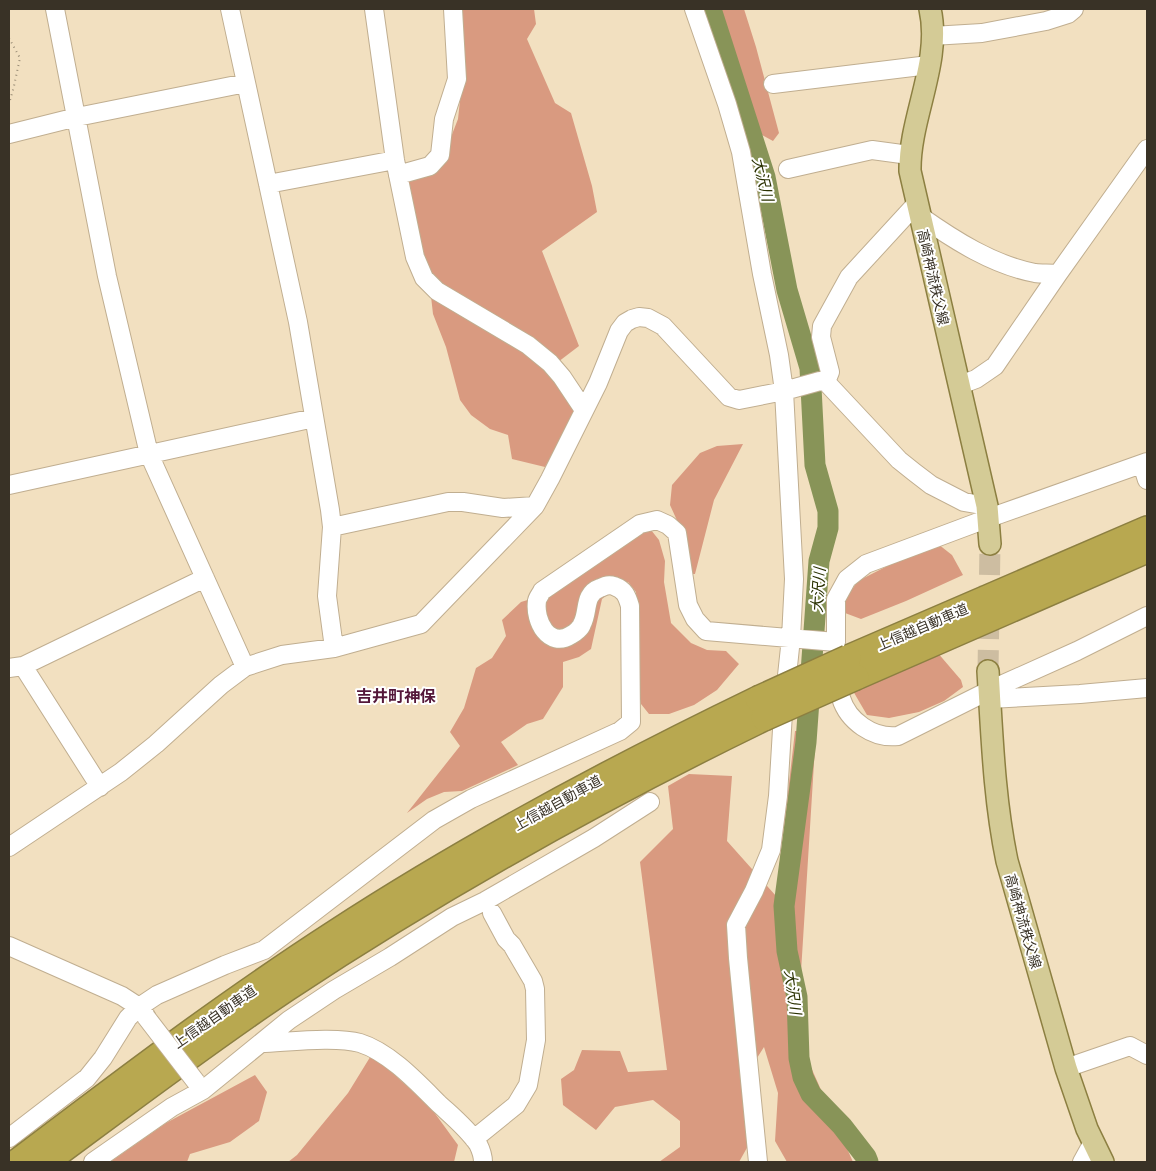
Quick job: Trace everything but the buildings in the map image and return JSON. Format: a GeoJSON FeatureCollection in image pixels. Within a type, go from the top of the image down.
{"type":"FeatureCollection","features":[{"type":"Feature","properties":{"kind":"highway","name":"上信越自動車道"},"geometry":{"type":"LineString","coordinates":[[17,1162],[207,1020],[343,928],[455,859],[585,786],[852,667],[1147,528]]}},
{"type":"Feature","properties":{"kind":"highway","name":"上信越自動車道"},"geometry":{"type":"LineString","coordinates":[[852,667],[1147,550]]}},
{"type":"Feature","properties":{"kind":"highway","name":"上信越自動車道"},"geometry":{"type":"LineString","coordinates":[[46,1162],[226,1029],[405,913],[530,838],[654,772],[761,708]]}},
{"type":"Feature","properties":{"kind":"main road","name":"高崎神流秩父線"},"geometry":{"type":"LineString","coordinates":[[930,9],[932,36],[929,65],[910,155],[910,171],[988,512],[990,544]]}},
{"type":"Feature","properties":{"kind":"main road","name":"高崎神流秩父線"},"geometry":{"type":"LineString","coordinates":[[989,687],[995,778],[1001,831],[1007,861],[1066,1068],[1093,1142],[1103,1162]]}},
{"type":"Feature","properties":{"kind":"street"},"geometry":{"type":"LineString","coordinates":[[55,9],[107,276],[149,454],[246,667]]}},
{"type":"Feature","properties":{"kind":"street"},"geometry":{"type":"LineString","coordinates":[[230,9],[298,322],[332,527],[327,596],[334,648]]}},
{"type":"Feature","properties":{"kind":"street"},"geometry":{"type":"LineString","coordinates":[[374,9],[397,168],[415,257],[424,278],[437,291],[528,345],[550,363],[562,376],[584,410]]}},
{"type":"Feature","properties":{"kind":"street"},"geometry":{"type":"LineString","coordinates":[[268,184],[397,168],[430,166],[440,155],[444,119],[457,78],[453,9]]}},
{"type":"Feature","properties":{"kind":"street"},"geometry":{"type":"LineString","coordinates":[[694,9],[727,104],[741,152],[784,391],[794,578],[778,796],[771,850],[754,891],[736,925],[758,1162]]}},
{"type":"Feature","properties":{"kind":"street"},"geometry":{"type":"LineString","coordinates":[[932,36],[982,34],[1046,21],[1068,14],[1074,9]]}},
{"type":"Feature","properties":{"kind":"street"},"geometry":{"type":"LineString","coordinates":[[773,84],[929,65]]}},
{"type":"Feature","properties":{"kind":"street"},"geometry":{"type":"LineString","coordinates":[[9,134],[77,117],[246,82]]}},
{"type":"Feature","properties":{"kind":"street"},"geometry":{"type":"LineString","coordinates":[[960,385],[976,379],[995,366],[1147,149]]}},
{"type":"Feature","properties":{"kind":"street"},"geometry":{"type":"LineString","coordinates":[[788,169],[872,150],[910,155]]}},
{"type":"Feature","properties":{"kind":"street"},"geometry":{"type":"LineString","coordinates":[[826,382],[830,372],[820,337],[822,326],[849,277],[918,210],[969,248],[998,261],[1035,272],[1058,274]]}},
{"type":"Feature","properties":{"kind":"street"},"geometry":{"type":"LineString","coordinates":[[9,847],[121,772],[156,744],[221,685],[246,667],[282,655],[334,648],[421,624],[535,506],[598,383],[619,331],[626,324],[639,317],[648,318],[663,326],[729,397],[734,400],[784,391],[820,381],[826,382],[899,460],[931,485],[988,512]]}},
{"type":"Feature","properties":{"kind":"street"},"geometry":{"type":"LineString","coordinates":[[9,485],[314,418]]}},
{"type":"Feature","properties":{"kind":"street"},"geometry":{"type":"LineString","coordinates":[[9,1138],[87,1078],[103,1058],[128,1018],[143,1012],[165,992],[264,950],[434,820],[480,795],[620,731],[630,722],[630,606],[626,593],[617,587],[609,585],[596,590],[589,596],[582,625],[570,636],[555,639],[545,634],[539,620],[537,601],[542,592],[640,524],[656,520],[668,525],[676,533],[688,605],[695,619],[706,631],[836,642],[836,599],[848,579],[866,564],[988,512],[1146,469]]}},
{"type":"Feature","properties":{"kind":"street"},"geometry":{"type":"LineString","coordinates":[[332,527],[448,502],[463,502],[503,508],[535,506]]}},
{"type":"Feature","properties":{"kind":"street"},"geometry":{"type":"LineString","coordinates":[[100,787],[16,667],[205,578]]}},
{"type":"Feature","properties":{"kind":"street"},"geometry":{"type":"LineString","coordinates":[[841,698],[846,709],[860,724],[877,735],[898,736],[989,687],[1077,650],[1147,616]]}},
{"type":"Feature","properties":{"kind":"street"},"geometry":{"type":"LineString","coordinates":[[989,687],[1080,694],[1147,688]]}},
{"type":"Feature","properties":{"kind":"street"},"geometry":{"type":"LineString","coordinates":[[92,1162],[172,1107],[334,990],[452,917],[485,901],[594,838],[650,802]]}},
{"type":"Feature","properties":{"kind":"street"},"geometry":{"type":"LineString","coordinates":[[474,1139],[516,1105],[528,1085],[536,1040],[535,989],[533,980],[512,945],[506,939],[492,913]]}},
{"type":"Feature","properties":{"kind":"street"},"geometry":{"type":"LineString","coordinates":[[9,946],[122,996],[143,1012],[199,1086]]}},
{"type":"Feature","properties":{"kind":"street"},"geometry":{"type":"LineString","coordinates":[[261,1043],[337,1040],[359,1042],[375,1049],[406,1073],[468,1131],[481,1151],[483,1162]]}},
{"type":"Feature","properties":{"kind":"street"},"geometry":{"type":"LineString","coordinates":[[1066,1068],[1130,1046],[1147,1055]]}},
{"type":"Feature","properties":{"kind":"street"},"geometry":{"type":"LineString","coordinates":[[1082,1162],[1093,1142]]}},
{"type":"Feature","properties":{"kind":"path"},"geometry":{"type":"LineString","coordinates":[[9,38],[20,58],[9,104]]}},
{"type":"Feature","properties":{"kind":"shaded area"},"geometry":{"type":"Polygon","coordinates":[[[458,9],[534,9],[536,24],[527,39],[555,103],[571,113],[592,186],[597,212],[542,251],[579,346],[558,362],[577,409],[545,467],[512,459],[508,435],[490,429],[471,415],[460,400],[446,347],[433,314],[428,270],[406,180],[439,168],[458,119],[465,54],[458,9]]]}},
{"type":"Feature","properties":{"kind":"shaded area"},"geometry":{"type":"Polygon","coordinates":[[[716,9],[744,9],[779,133],[773,141],[762,135],[716,9]]]}},
{"type":"Feature","properties":{"kind":"shaded area"},"geometry":{"type":"Polygon","coordinates":[[[743,444],[714,500],[695,574],[688,574],[680,527],[670,505],[672,485],[700,453],[717,446],[743,444]]]}},
{"type":"Feature","properties":{"kind":"shaded area"},"geometry":{"type":"Polygon","coordinates":[[[639,529],[651,530],[659,540],[665,561],[664,582],[671,623],[691,643],[707,650],[726,651],[739,664],[717,690],[694,705],[669,714],[649,714],[641,704],[639,694],[636,592],[628,582],[622,583],[602,599],[591,649],[579,657],[563,662],[563,687],[543,719],[527,724],[501,742],[518,765],[462,791],[444,792],[427,799],[407,813],[460,746],[450,732],[464,708],[476,668],[492,658],[506,636],[502,620],[521,602],[547,594],[639,529]]]}},
{"type":"Feature","properties":{"kind":"shaded area"},"geometry":{"type":"Polygon","coordinates":[[[938,544],[952,555],[963,575],[861,619],[837,610],[858,581],[901,559],[938,544]]]}},
{"type":"Feature","properties":{"kind":"shaded area"},"geometry":{"type":"Polygon","coordinates":[[[937,652],[961,680],[963,687],[944,701],[919,712],[889,718],[867,715],[853,691],[937,652]]]}},
{"type":"Feature","properties":{"kind":"shaded area"},"geometry":{"type":"Polygon","coordinates":[[[795,731],[816,731],[801,972],[806,1056],[853,1162],[787,1162],[775,1141],[778,1093],[764,1047],[757,1058],[748,1146],[739,1162],[659,1162],[680,1147],[680,1121],[653,1100],[615,1107],[596,1130],[563,1105],[561,1079],[574,1070],[582,1050],[620,1051],[628,1072],[667,1070],[640,862],[673,829],[668,786],[689,774],[732,776],[727,841],[776,896],[795,731]]]}},
{"type":"Feature","properties":{"kind":"shaded area"},"geometry":{"type":"Polygon","coordinates":[[[372,1054],[431,1108],[458,1145],[454,1162],[288,1162],[297,1155],[348,1093],[372,1054]]]}},
{"type":"Feature","properties":{"kind":"shaded area"},"geometry":{"type":"Polygon","coordinates":[[[255,1075],[267,1092],[259,1121],[230,1142],[190,1154],[187,1162],[110,1162],[166,1123],[255,1075]]]}},
{"type":"Feature","properties":{"kind":"waterway","name":"大沢川"},"geometry":{"type":"LineString","coordinates":[[711,9],[765,177],[787,290],[810,368],[815,465],[828,511],[828,528],[819,561],[806,742],[784,906],[787,951],[797,997],[799,1058],[803,1077],[811,1094],[842,1126],[868,1162]]}},
{"type":"Feature","properties":{"kind":"tunnel"},"geometry":{"type":"LineString","coordinates":[[988,671],[990,544]]}},
{"type":"Feature","properties":{"kind":"district","name":"吉井町神保"},"geometry":{"type":"Point","coordinates":[396,695]}}]}
